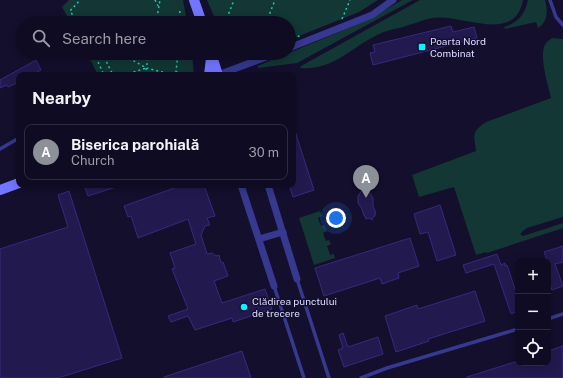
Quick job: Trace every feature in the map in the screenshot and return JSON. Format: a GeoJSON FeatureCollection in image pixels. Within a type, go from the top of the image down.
{"type":"FeatureCollection","features":[{"type":"Feature","properties":{"kind":"street"},"geometry":{"type":"LineString","coordinates":[[194,0],[200,16]]}},
{"type":"Feature","properties":{"kind":"street"},"geometry":{"type":"LineString","coordinates":[[296,45],[372,15],[393,0]]}},
{"type":"Feature","properties":{"kind":"street"},"geometry":{"type":"LineString","coordinates":[[209,72],[210,60]]}},
{"type":"Feature","properties":{"kind":"street"},"geometry":{"type":"LineString","coordinates":[[213,60],[216,72]]}},
{"type":"Feature","properties":{"kind":"street"},"geometry":{"type":"LineString","coordinates":[[225,72],[258,60]]}},
{"type":"Feature","properties":{"kind":"street"},"geometry":{"type":"LineString","coordinates":[[0,190],[16,184]]}},
{"type":"Feature","properties":{"kind":"street"},"geometry":{"type":"LineString","coordinates":[[242,188],[274,286]]}},
{"type":"Feature","properties":{"kind":"street"},"geometry":{"type":"LineString","coordinates":[[269,188],[297,278]]}},
{"type":"Feature","properties":{"kind":"street"},"geometry":{"type":"LineString","coordinates":[[259,240],[283,232]]}},
{"type":"Feature","properties":{"kind":"lane"},"geometry":{"type":"LineString","coordinates":[[550,0],[556,18],[563,25]]}},
{"type":"Feature","properties":{"kind":"lane"},"geometry":{"type":"LineString","coordinates":[[0,149],[16,140]]}},
{"type":"Feature","properties":{"kind":"lane"},"geometry":{"type":"LineString","coordinates":[[297,278],[329,378]]}},
{"type":"Feature","properties":{"kind":"lane"},"geometry":{"type":"LineString","coordinates":[[274,286],[304,378]]}},
{"type":"Feature","properties":{"kind":"lane"},"geometry":{"type":"LineString","coordinates":[[551,318],[563,314]]}},
{"type":"Feature","properties":{"kind":"lane"},"geometry":{"type":"LineString","coordinates":[[361,378],[387,368],[515,329]]}},
{"type":"Feature","properties":{"kind":"path"},"geometry":{"type":"LineString","coordinates":[[74,16],[70,10],[80,0]]}},
{"type":"Feature","properties":{"kind":"path"},"geometry":{"type":"LineString","coordinates":[[155,0],[158,6]]}},
{"type":"Feature","properties":{"kind":"path"},"geometry":{"type":"LineString","coordinates":[[157,16],[160,0]]}},
{"type":"Feature","properties":{"kind":"path"},"geometry":{"type":"LineString","coordinates":[[228,16],[234,0]]}},
{"type":"Feature","properties":{"kind":"path"},"geometry":{"type":"LineString","coordinates":[[268,16],[275,0]]}},
{"type":"Feature","properties":{"kind":"path"},"geometry":{"type":"LineString","coordinates":[[340,23],[350,0]]}},
{"type":"Feature","properties":{"kind":"path"},"geometry":{"type":"LineString","coordinates":[[180,10],[180,16]]}},
{"type":"Feature","properties":{"kind":"path"},"geometry":{"type":"LineString","coordinates":[[296,35],[302,38]]}},
{"type":"Feature","properties":{"kind":"path"},"geometry":{"type":"LineString","coordinates":[[97,60],[103,72]]}},
{"type":"Feature","properties":{"kind":"path"},"geometry":{"type":"LineString","coordinates":[[106,60],[112,72]]}},
{"type":"Feature","properties":{"kind":"path"},"geometry":{"type":"LineString","coordinates":[[131,60],[146,68],[163,72]]}},
{"type":"Feature","properties":{"kind":"path"},"geometry":{"type":"LineString","coordinates":[[145,72],[148,60]]}},
{"type":"Feature","properties":{"kind":"path"},"geometry":{"type":"LineString","coordinates":[[176,72],[177,60]]}},
{"type":"Feature","properties":{"kind":"path"},"geometry":{"type":"LineString","coordinates":[[133,72],[146,68]]}},
{"type":"Feature","properties":{"kind":"green space"},"geometry":{"type":"Polygon","coordinates":[[[69,0],[183,0],[186,16],[67,16],[62,7],[69,0]]]}},
{"type":"Feature","properties":{"kind":"green space"},"geometry":{"type":"Polygon","coordinates":[[[207,0],[378,0],[359,12],[296,37],[296,16],[214,16],[207,0]]]}},
{"type":"Feature","properties":{"kind":"green space"},"geometry":{"type":"Polygon","coordinates":[[[402,0],[413,0],[297,63],[258,68],[258,66],[272,60],[296,60],[296,50],[368,20],[402,0]]]}},
{"type":"Feature","properties":{"kind":"green space"},"geometry":{"type":"Polygon","coordinates":[[[420,0],[523,0],[518,13],[509,21],[498,24],[485,24],[444,18],[432,18],[380,34],[341,58],[322,66],[300,68],[301,66],[420,0]]]}},
{"type":"Feature","properties":{"kind":"green space"},"geometry":{"type":"Polygon","coordinates":[[[528,0],[545,0],[547,12],[544,22],[538,28],[536,22],[505,29],[504,27],[513,23],[523,14],[528,0]]]}},
{"type":"Feature","properties":{"kind":"green space"},"geometry":{"type":"Polygon","coordinates":[[[552,38],[563,39],[563,217],[527,228],[520,234],[523,236],[563,223],[563,228],[487,253],[476,255],[454,187],[419,197],[412,175],[476,151],[476,131],[486,122],[551,98],[545,72],[543,53],[545,44],[552,38]]]}},
{"type":"Feature","properties":{"kind":"green space"},"geometry":{"type":"Polygon","coordinates":[[[90,60],[193,60],[194,72],[96,72],[90,60]]]}},
{"type":"Feature","properties":{"kind":"green space"},"geometry":{"type":"Polygon","coordinates":[[[320,211],[322,216],[318,218],[321,226],[324,225],[327,231],[323,233],[326,241],[329,240],[331,244],[327,246],[330,255],[334,254],[335,258],[314,265],[299,218],[320,211]]]}},
{"type":"Feature","properties":{"kind":"building"},"geometry":{"type":"Polygon","coordinates":[[[451,26],[453,32],[474,27],[477,38],[373,65],[370,53],[375,52],[373,45],[451,26]]]}},
{"type":"Feature","properties":{"kind":"building"},"geometry":{"type":"Polygon","coordinates":[[[36,60],[41,70],[37,72],[16,72],[16,83],[8,87],[7,85],[0,88],[0,80],[36,60]]]}},
{"type":"Feature","properties":{"kind":"building"},"geometry":{"type":"Polygon","coordinates":[[[296,134],[314,190],[293,197],[290,188],[296,188],[296,134]]]}},
{"type":"Feature","properties":{"kind":"building"},"geometry":{"type":"Polygon","coordinates":[[[85,188],[113,188],[88,196],[85,188]]]}},
{"type":"Feature","properties":{"kind":"building"},"geometry":{"type":"Polygon","coordinates":[[[174,188],[205,188],[215,216],[207,218],[210,225],[205,226],[201,235],[207,254],[212,253],[216,256],[219,255],[221,263],[223,262],[228,276],[214,281],[222,303],[265,289],[272,309],[233,322],[232,318],[195,330],[188,316],[171,322],[168,316],[188,309],[172,269],[175,268],[170,253],[196,244],[188,219],[138,238],[131,216],[128,217],[124,206],[174,188]]]}},
{"type":"Feature","properties":{"kind":"building"},"geometry":{"type":"Polygon","coordinates":[[[362,190],[366,190],[373,198],[373,206],[376,213],[372,220],[369,218],[366,219],[358,203],[358,196],[362,190]]]}},
{"type":"Feature","properties":{"kind":"building"},"geometry":{"type":"Polygon","coordinates":[[[69,191],[122,358],[58,378],[0,378],[0,249],[68,227],[58,195],[69,191]]]}},
{"type":"Feature","properties":{"kind":"building"},"geometry":{"type":"Polygon","coordinates":[[[440,205],[456,255],[437,261],[428,232],[420,234],[414,214],[440,205]]]}},
{"type":"Feature","properties":{"kind":"building"},"geometry":{"type":"Polygon","coordinates":[[[410,238],[419,266],[398,273],[399,278],[382,284],[380,278],[324,296],[315,268],[410,238]]]}},
{"type":"Feature","properties":{"kind":"building"},"geometry":{"type":"Polygon","coordinates":[[[563,246],[563,262],[555,264],[563,286],[552,290],[551,258],[546,258],[544,252],[563,246]]]}},
{"type":"Feature","properties":{"kind":"building"},"geometry":{"type":"Polygon","coordinates":[[[497,254],[501,265],[505,263],[505,266],[507,265],[515,289],[515,312],[511,314],[494,264],[466,273],[463,265],[497,254]]]}},
{"type":"Feature","properties":{"kind":"building"},"geometry":{"type":"Polygon","coordinates":[[[475,291],[485,321],[428,339],[429,341],[396,352],[385,316],[417,305],[418,309],[475,291]]]}},
{"type":"Feature","properties":{"kind":"building"},"geometry":{"type":"Polygon","coordinates":[[[343,333],[348,347],[378,337],[383,354],[344,367],[338,350],[343,348],[339,335],[343,333]]]}},
{"type":"Feature","properties":{"kind":"building"},"geometry":{"type":"Polygon","coordinates":[[[563,346],[563,378],[467,378],[515,362],[515,366],[551,366],[551,350],[563,346]]]}},
{"type":"Feature","properties":{"kind":"building"},"geometry":{"type":"Polygon","coordinates":[[[242,351],[251,378],[164,378],[164,377],[242,351]]]}},
{"type":"Feature","properties":{"kind":"place","name":"Poarta Nord Combinat"},"geometry":{"type":"Point","coordinates":[422,47]}},
{"type":"Feature","properties":{"kind":"place","name":"Biserica parohială"},"geometry":{"type":"Point","coordinates":[366,198]}},
{"type":"Feature","properties":{"kind":"place","name":"Clădirea punctului de trecere"},"geometry":{"type":"Point","coordinates":[244,307]}}]}
